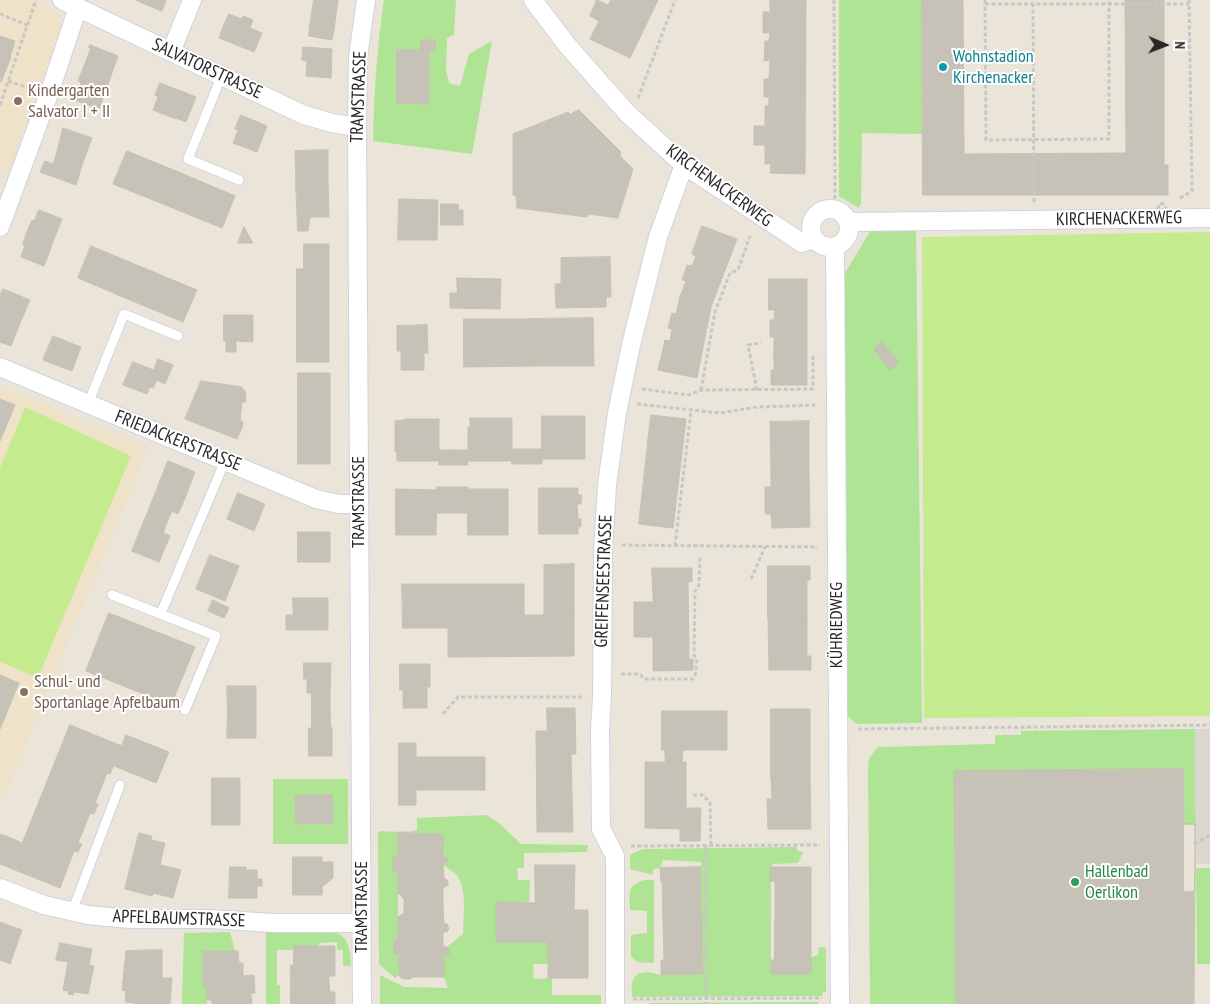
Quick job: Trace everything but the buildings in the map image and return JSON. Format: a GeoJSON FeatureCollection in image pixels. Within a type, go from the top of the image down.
{"type":"FeatureCollection","features":[{"type":"Feature","properties":{"kind":"street"},"geometry":{"type":"LineString","coordinates":[[171,52],[192,0]]}},
{"type":"Feature","properties":{"kind":"street","name":"TRAMSTRASSE"},"geometry":{"type":"LineString","coordinates":[[362,1004],[357,127],[358,57],[366,0]]}},
{"type":"Feature","properties":{"kind":"street","name":"KIRCHENACKERWEG"},"geometry":{"type":"LineString","coordinates":[[533,0],[567,45],[627,113],[684,165],[802,243],[814,238],[823,246],[835,247]]}},
{"type":"Feature","properties":{"kind":"street"},"geometry":{"type":"LineString","coordinates":[[0,227],[49,94],[70,4]]}},
{"type":"Feature","properties":{"kind":"street","name":"SALVATORSTRASSE"},"geometry":{"type":"LineString","coordinates":[[70,4],[304,115],[332,123],[357,127]]}},
{"type":"Feature","properties":{"kind":"street","name":"GREIFENSEESTRASSE"},"geometry":{"type":"LineString","coordinates":[[621,1002],[615,856],[601,829],[600,730],[603,551],[607,485],[617,413],[631,345],[658,237],[684,165]]}},
{"type":"Feature","properties":{"kind":"street"},"geometry":{"type":"LineString","coordinates":[[814,238],[812,224],[816,216],[823,210],[835,210],[846,217],[848,222],[846,240],[835,247]]}},
{"type":"Feature","properties":{"kind":"street","name":"KIRCHENACKERWEG"},"geometry":{"type":"LineString","coordinates":[[848,222],[1210,218]]}},
{"type":"Feature","properties":{"kind":"street","name":"KÜHRIEDWEG"},"geometry":{"type":"LineString","coordinates":[[833,1001],[838,729],[835,247]]}},
{"type":"Feature","properties":{"kind":"street","name":"FRIEDACKERSTRASSE"},"geometry":{"type":"LineString","coordinates":[[0,367],[316,499],[339,504],[358,504]]}},
{"type":"Feature","properties":{"kind":"street","name":"APFELBAUMSTRASSE"},"geometry":{"type":"LineString","coordinates":[[0,888],[44,905],[72,912],[130,920],[210,919],[273,923],[362,923]]}},
{"type":"Feature","properties":{"kind":"lane"},"geometry":{"type":"LineString","coordinates":[[222,76],[188,159],[239,180]]}},
{"type":"Feature","properties":{"kind":"lane"},"geometry":{"type":"LineString","coordinates":[[88,404],[124,314],[178,336]]}},
{"type":"Feature","properties":{"kind":"lane"},"geometry":{"type":"LineString","coordinates":[[161,613],[225,461]]}},
{"type":"Feature","properties":{"kind":"lane"},"geometry":{"type":"LineString","coordinates":[[112,595],[216,636],[185,710]]}},
{"type":"Feature","properties":{"kind":"lane"},"geometry":{"type":"LineString","coordinates":[[72,912],[120,785]]}},
{"type":"Feature","properties":{"kind":"path"},"geometry":{"type":"LineString","coordinates":[[0,105],[36,0]]}},
{"type":"Feature","properties":{"kind":"path"},"geometry":{"type":"LineString","coordinates":[[635,101],[675,0]]}},
{"type":"Feature","properties":{"kind":"path"},"geometry":{"type":"LineString","coordinates":[[834,0],[835,210]]}},
{"type":"Feature","properties":{"kind":"path"},"geometry":{"type":"LineString","coordinates":[[1109,2],[1109,140],[986,140],[985,2],[1033,2],[1109,2],[1189,2],[1192,191],[1175,201]]}},
{"type":"Feature","properties":{"kind":"path"},"geometry":{"type":"LineString","coordinates":[[1033,2],[1034,220]]}},
{"type":"Feature","properties":{"kind":"path"},"geometry":{"type":"LineString","coordinates":[[0,14],[27,26]]}},
{"type":"Feature","properties":{"kind":"path"},"geometry":{"type":"LineString","coordinates":[[701,390],[715,312],[730,273],[738,270],[750,236]]}},
{"type":"Feature","properties":{"kind":"path"},"geometry":{"type":"LineString","coordinates":[[758,390],[748,345],[760,343]]}},
{"type":"Feature","properties":{"kind":"path"},"geometry":{"type":"LineString","coordinates":[[636,388],[688,395],[701,390],[813,390],[813,357],[835,357]]}},
{"type":"Feature","properties":{"kind":"path"},"geometry":{"type":"LineString","coordinates":[[633,403],[720,413],[757,406],[836,404]]}},
{"type":"Feature","properties":{"kind":"path"},"geometry":{"type":"LineString","coordinates":[[674,546],[691,411]]}},
{"type":"Feature","properties":{"kind":"path"},"geometry":{"type":"LineString","coordinates":[[616,545],[810,547]]}},
{"type":"Feature","properties":{"kind":"path"},"geometry":{"type":"LineString","coordinates":[[751,579],[765,547]]}},
{"type":"Feature","properties":{"kind":"path"},"geometry":{"type":"LineString","coordinates":[[615,674],[640,674],[644,678],[693,679],[695,677],[697,659],[694,655],[694,591],[699,585],[700,557]]}},
{"type":"Feature","properties":{"kind":"path"},"geometry":{"type":"LineString","coordinates":[[443,714],[458,697],[590,697]]}},
{"type":"Feature","properties":{"kind":"path"},"geometry":{"type":"LineString","coordinates":[[838,729],[1199,727],[1210,725]]}},
{"type":"Feature","properties":{"kind":"path"},"geometry":{"type":"LineString","coordinates":[[693,795],[703,796],[710,803],[711,845]]}},
{"type":"Feature","properties":{"kind":"path"},"geometry":{"type":"LineString","coordinates":[[1195,844],[1210,835]]}},
{"type":"Feature","properties":{"kind":"path"},"geometry":{"type":"LineString","coordinates":[[628,846],[820,845]]}},
{"type":"Feature","properties":{"kind":"path"},"geometry":{"type":"LineString","coordinates":[[706,846],[706,1004]]}},
{"type":"Feature","properties":{"kind":"path"},"geometry":{"type":"LineString","coordinates":[[621,1002],[706,999],[833,1001]]}},
{"type":"Feature","properties":{"kind":"shaded area","name":"Kindergarten Salvator I + II"},"geometry":{"type":"Polygon","coordinates":[[[0,0],[33,0],[50,7],[58,13],[62,24],[10,174],[0,170],[0,0]]]}},
{"type":"Feature","properties":{"kind":"shaded area","name":"Schul- und Sportanlage Apfelbaum"},"geometry":{"type":"Polygon","coordinates":[[[0,387],[148,448],[5,796],[0,794],[0,387]]]}},
{"type":"Feature","properties":{"kind":"shaded area"},"geometry":{"type":"Polygon","coordinates":[[[1195,729],[1210,729],[1210,864],[1196,864],[1195,729]]]}},
{"type":"Feature","properties":{"kind":"green space"},"geometry":{"type":"Polygon","coordinates":[[[384,0],[456,0],[454,35],[447,38],[446,70],[449,83],[460,86],[469,54],[492,41],[472,154],[373,141],[376,70],[384,0]]]}},
{"type":"Feature","properties":{"kind":"green space"},"geometry":{"type":"Polygon","coordinates":[[[839,0],[922,0],[923,134],[862,133],[861,203],[859,208],[839,196],[839,0]]]}},
{"type":"Feature","properties":{"kind":"green space"},"geometry":{"type":"Polygon","coordinates":[[[871,230],[916,230],[922,723],[856,724],[845,714],[842,278],[871,230]]]}},
{"type":"Feature","properties":{"kind":"green space"},"geometry":{"type":"Polygon","coordinates":[[[1210,232],[1210,716],[924,718],[922,237],[1210,232]]]}},
{"type":"Feature","properties":{"kind":"green space","name":"Schul- und Sportanlage Apfelbaum"},"geometry":{"type":"Polygon","coordinates":[[[25,407],[131,456],[38,678],[0,662],[0,468],[25,407]]]}},
{"type":"Feature","properties":{"kind":"green space"},"geometry":{"type":"Polygon","coordinates":[[[1195,729],[1196,824],[1184,824],[1183,769],[956,1004],[870,1004],[868,769],[869,758],[878,747],[995,744],[995,735],[1021,735],[1021,731],[1195,729]]]}},
{"type":"Feature","properties":{"kind":"green space"},"geometry":{"type":"Polygon","coordinates":[[[273,779],[348,779],[348,844],[273,844],[273,779]]]}},
{"type":"Feature","properties":{"kind":"green space"},"geometry":{"type":"Polygon","coordinates":[[[486,815],[499,823],[521,844],[588,845],[587,852],[524,853],[524,868],[517,868],[518,880],[530,880],[529,902],[497,902],[496,942],[548,942],[548,964],[533,964],[534,979],[552,978],[552,995],[601,995],[601,1004],[380,1004],[380,975],[404,987],[448,988],[444,977],[444,956],[449,953],[447,947],[463,934],[464,903],[462,887],[456,874],[443,864],[448,861],[446,855],[443,855],[443,835],[411,834],[410,832],[417,830],[417,818],[486,815]]]}},
{"type":"Feature","properties":{"kind":"green space"},"geometry":{"type":"Polygon","coordinates":[[[380,831],[398,832],[398,857],[393,857],[398,874],[398,938],[394,940],[394,954],[399,954],[399,975],[395,978],[379,964],[378,833],[380,831]]]}},
{"type":"Feature","properties":{"kind":"green space"},"geometry":{"type":"Polygon","coordinates":[[[797,847],[797,851],[803,852],[798,863],[773,864],[771,867],[771,973],[818,955],[819,947],[826,948],[826,992],[823,992],[822,996],[632,997],[635,976],[641,973],[647,972],[662,975],[703,974],[701,862],[663,860],[660,868],[653,869],[653,875],[630,869],[630,855],[643,849],[797,847]]]}},
{"type":"Feature","properties":{"kind":"green space"},"geometry":{"type":"Polygon","coordinates":[[[1196,868],[1210,868],[1210,964],[1197,964],[1196,868]]]}},
{"type":"Feature","properties":{"kind":"green space"},"geometry":{"type":"Polygon","coordinates":[[[645,880],[654,880],[654,963],[637,962],[631,956],[631,935],[647,933],[647,911],[630,910],[630,890],[635,884],[645,880]]]}},
{"type":"Feature","properties":{"kind":"green space"},"geometry":{"type":"Polygon","coordinates":[[[332,931],[342,936],[348,944],[351,966],[343,966],[343,950],[337,950],[337,942],[319,943],[319,946],[294,950],[277,950],[277,985],[280,985],[280,1004],[266,1004],[266,932],[332,931]]]}},
{"type":"Feature","properties":{"kind":"green space"},"geometry":{"type":"Polygon","coordinates":[[[230,932],[235,951],[203,951],[204,985],[207,986],[207,1004],[182,1004],[184,933],[230,932]]]}},
{"type":"Feature","properties":{"kind":"green space"},"geometry":{"type":"Polygon","coordinates":[[[818,1002],[818,1004],[650,1004],[650,1003],[818,1002]]]}},
{"type":"Feature","properties":{"kind":"place","name":"Wohnstadion Kirchenacker"},"geometry":{"type":"Point","coordinates":[943,67]}},
{"type":"Feature","properties":{"kind":"place","name":"Kindergarten Salvator I + II"},"geometry":{"type":"Point","coordinates":[18,101]}},
{"type":"Feature","properties":{"kind":"place","name":"Schul- und Sportanlage Apfelbaum"},"geometry":{"type":"Point","coordinates":[24,692]}},
{"type":"Feature","properties":{"kind":"place","name":"Hallenbad Oerlikon"},"geometry":{"type":"Point","coordinates":[1075,882]}}]}
